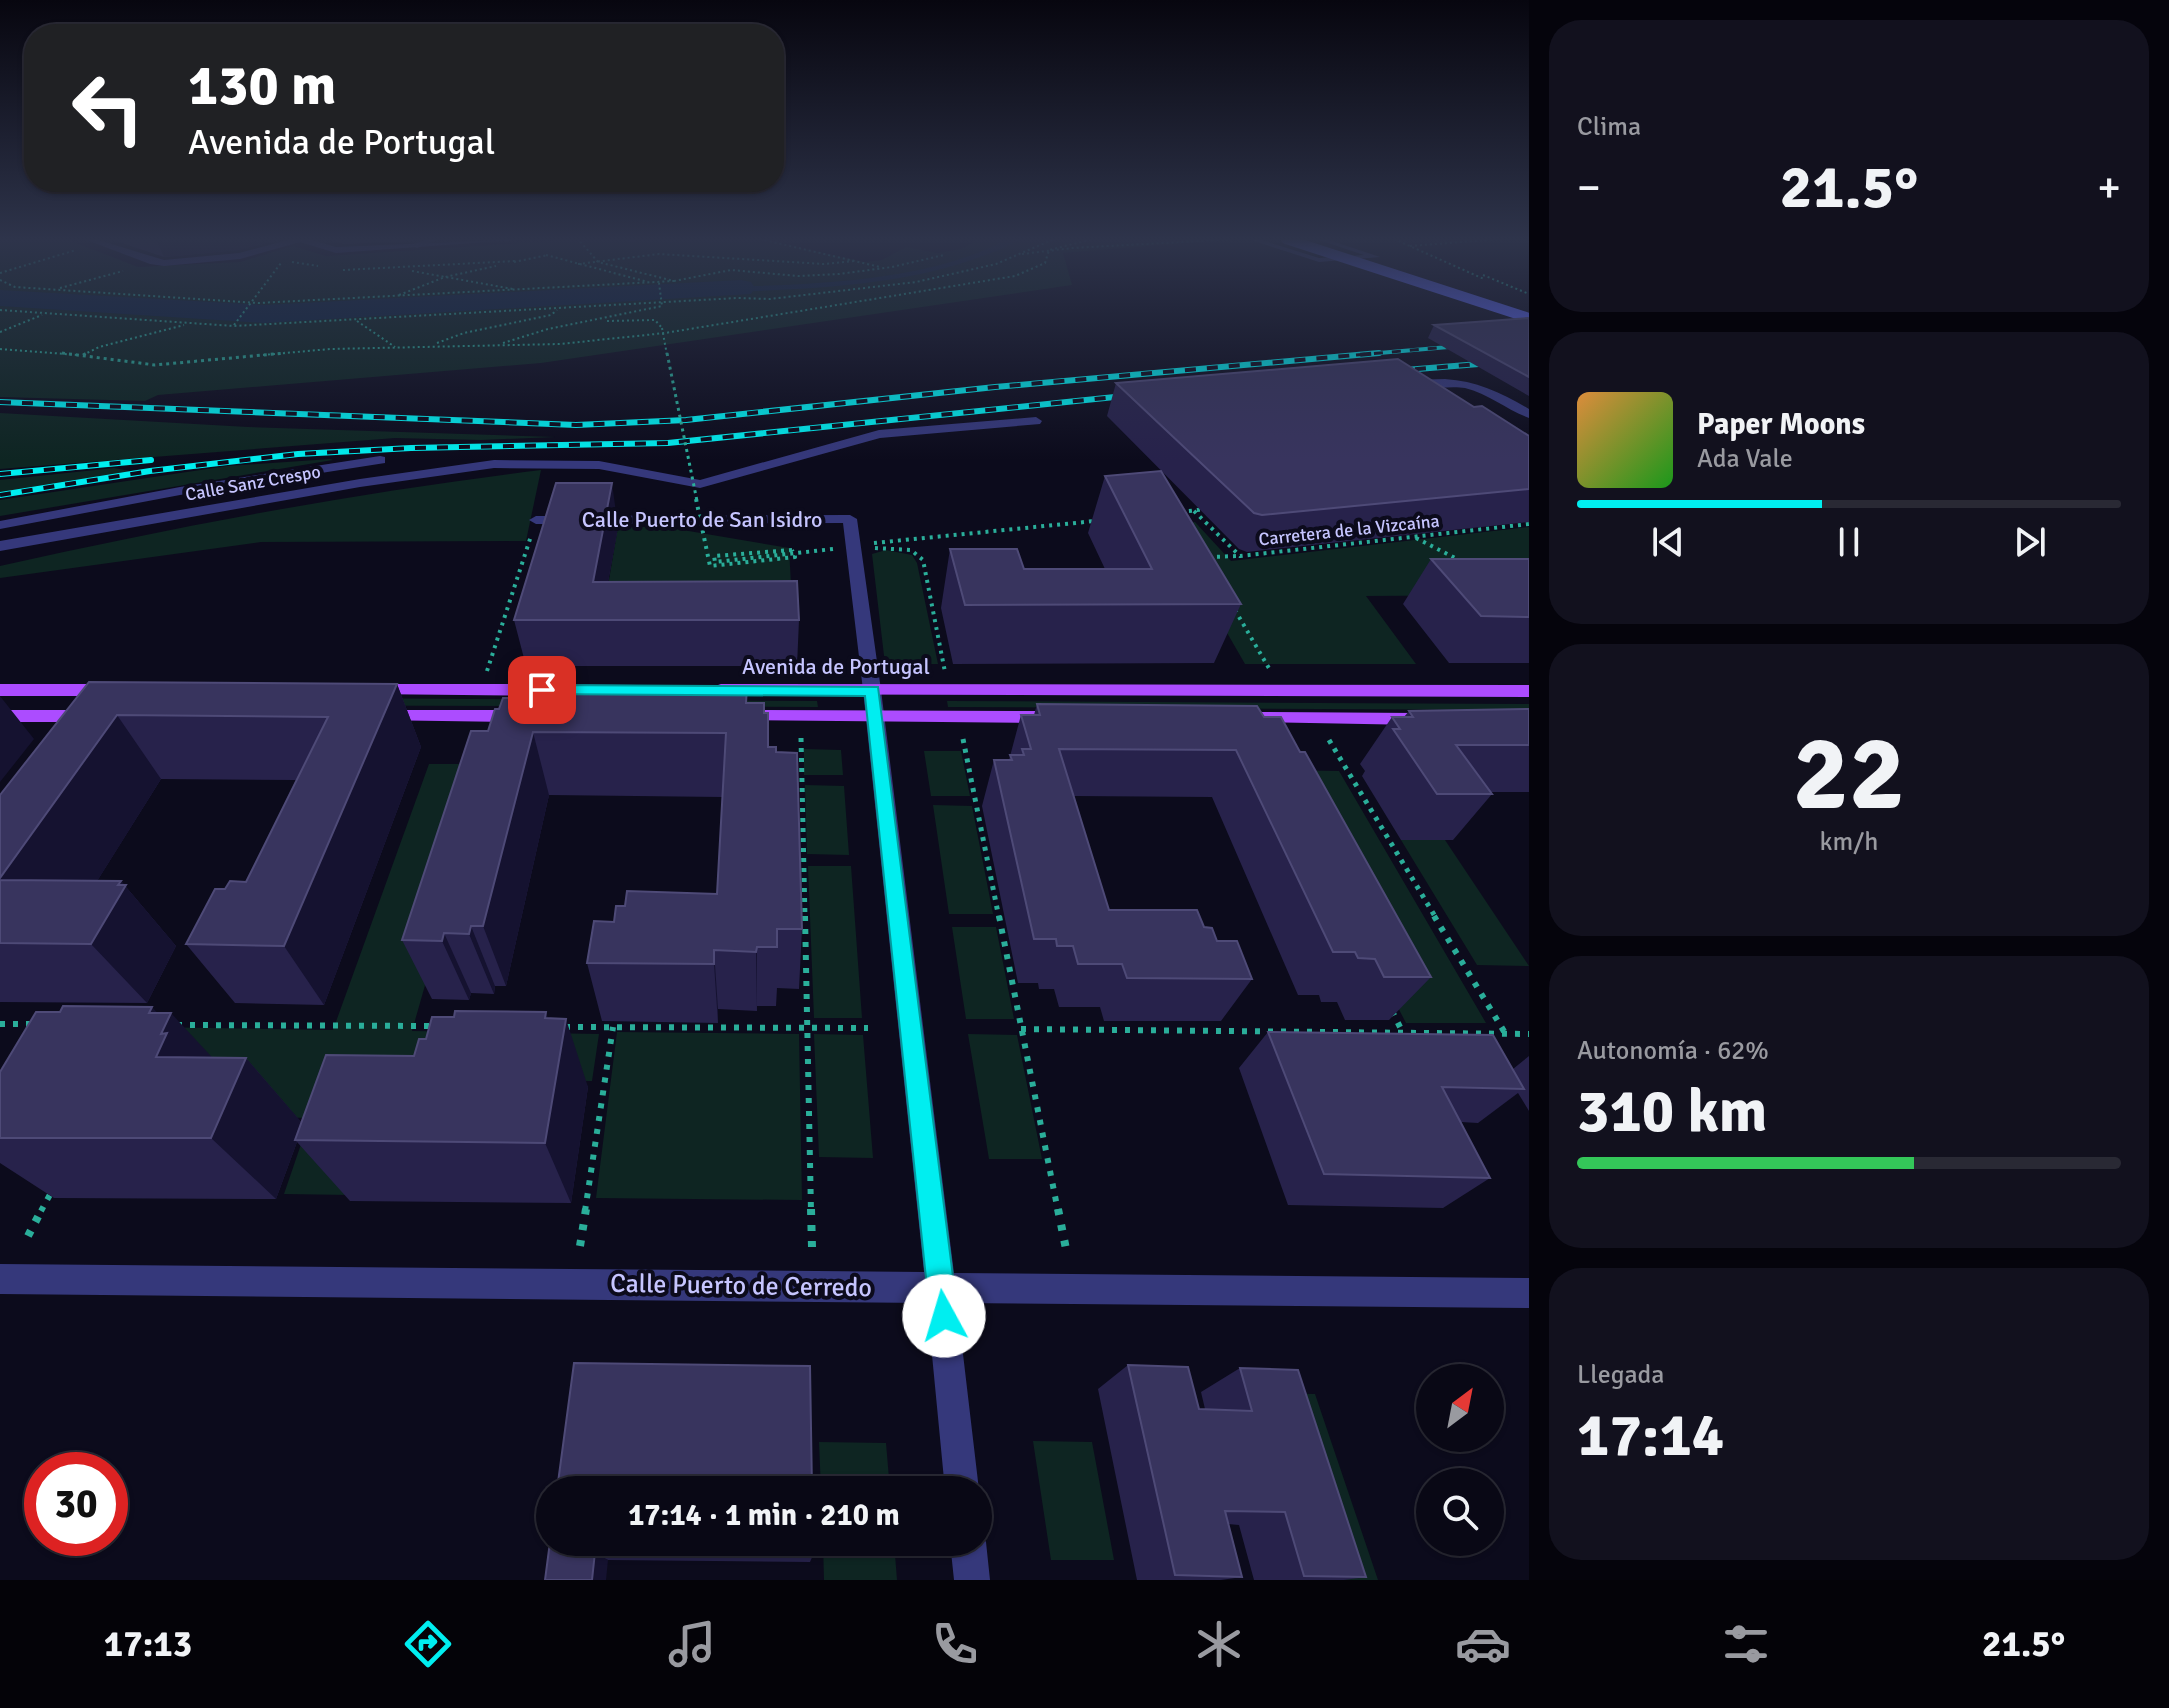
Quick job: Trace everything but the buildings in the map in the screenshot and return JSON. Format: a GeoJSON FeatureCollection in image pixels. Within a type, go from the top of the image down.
{"type":"FeatureCollection","features":[{"type":"Feature","properties":{"kind":"main road"},"geometry":{"type":"LineString","coordinates":[[0,690],[116,703]]}},
{"type":"Feature","properties":{"kind":"main road"},"geometry":{"type":"LineString","coordinates":[[356,690],[575,690]]}},
{"type":"Feature","properties":{"kind":"main road","name":"Avenida de Portugal"},"geometry":{"type":"LineString","coordinates":[[700,690],[1529,691]]}},
{"type":"Feature","properties":{"kind":"main road"},"geometry":{"type":"LineString","coordinates":[[0,716],[116,703]]}},
{"type":"Feature","properties":{"kind":"main road"},"geometry":{"type":"LineString","coordinates":[[369,716],[541,716]]}},
{"type":"Feature","properties":{"kind":"main road"},"geometry":{"type":"LineString","coordinates":[[716,716],[1066,717]]}},
{"type":"Feature","properties":{"kind":"main road"},"geometry":{"type":"LineString","coordinates":[[1242,718],[1439,719]]}},
{"type":"Feature","properties":{"kind":"street"},"geometry":{"type":"LineString","coordinates":[[1405,384],[1450,382],[1477,385],[1529,414]]}},
{"type":"Feature","properties":{"kind":"street","name":"Calle Sanz Crespo"},"geometry":{"type":"LineString","coordinates":[[0,546],[360,483],[514,463],[599,465],[700,484],[879,434],[1036,421]]}},
{"type":"Feature","properties":{"kind":"street","name":"Calle Sanz Crespo"},"geometry":{"type":"LineString","coordinates":[[0,525],[180,491],[380,460]]}},
{"type":"Feature","properties":{"kind":"street","name":"Calle Puerto de San Isidro"},"geometry":{"type":"LineString","coordinates":[[536,520],[850,519],[877,716],[961,1476]]}},
{"type":"Feature","properties":{"kind":"street"},"geometry":{"type":"LineString","coordinates":[[92,736],[116,703]]}},
{"type":"Feature","properties":{"kind":"street","name":"Calle Puerto de Cerredo"},"geometry":{"type":"LineString","coordinates":[[0,1279],[1529,1293]]}},
{"type":"Feature","properties":{"kind":"street"},"geometry":{"type":"LineString","coordinates":[[969,1556],[972,1580]]}},
{"type":"Feature","properties":{"kind":"path"},"geometry":{"type":"LineString","coordinates":[[32,313],[234,326],[489,313]]}},
{"type":"Feature","properties":{"kind":"path"},"geometry":{"type":"LineString","coordinates":[[234,326],[244,313]]}},
{"type":"Feature","properties":{"kind":"path"},"geometry":{"type":"LineString","coordinates":[[430,346],[464,333],[554,313]]}},
{"type":"Feature","properties":{"kind":"path"},"geometry":{"type":"LineString","coordinates":[[499,345],[548,329],[632,313]]}},
{"type":"Feature","properties":{"kind":"path"},"geometry":{"type":"LineString","coordinates":[[0,349],[155,365],[330,349],[560,344],[665,333],[777,313]]}},
{"type":"Feature","properties":{"kind":"path"},"geometry":{"type":"LineString","coordinates":[[0,332],[47,314]]}},
{"type":"Feature","properties":{"kind":"path"},"geometry":{"type":"LineString","coordinates":[[590,322],[645,319],[655,320],[662,328],[710,566],[795,557],[792,550],[714,556],[715,562],[781,555]]}},
{"type":"Feature","properties":{"kind":"path"},"geometry":{"type":"LineString","coordinates":[[356,320],[397,349]]}},
{"type":"Feature","properties":{"kind":"path"},"geometry":{"type":"LineString","coordinates":[[81,355],[99,347],[189,324]]}},
{"type":"Feature","properties":{"kind":"path"},"geometry":{"type":"LineString","coordinates":[[1184,523],[1178,512],[1209,509]]}},
{"type":"Feature","properties":{"kind":"path","name":"Carretera de la Vizcaína"},"geometry":{"type":"LineString","coordinates":[[1194,511],[1240,556],[1529,524]]}},
{"type":"Feature","properties":{"kind":"path"},"geometry":{"type":"LineString","coordinates":[[487,671],[536,520]]}},
{"type":"Feature","properties":{"kind":"path"},"geometry":{"type":"LineString","coordinates":[[915,539],[1100,520]]}},
{"type":"Feature","properties":{"kind":"path","name":"Carretera de la Vizcaína"},"geometry":{"type":"LineString","coordinates":[[1467,521],[1478,530]]}},
{"type":"Feature","properties":{"kind":"path"},"geometry":{"type":"LineString","coordinates":[[1414,537],[1466,564]]}},
{"type":"Feature","properties":{"kind":"path"},"geometry":{"type":"LineString","coordinates":[[904,549],[918,554],[923,560],[948,690]]}},
{"type":"Feature","properties":{"kind":"path"},"geometry":{"type":"LineString","coordinates":[[1212,570],[1204,557],[1240,556]]}},
{"type":"Feature","properties":{"kind":"path"},"geometry":{"type":"LineString","coordinates":[[1227,597],[1272,672]]}},
{"type":"Feature","properties":{"kind":"path"},"geometry":{"type":"LineString","coordinates":[[801,738],[812,1247]]}},
{"type":"Feature","properties":{"kind":"path"},"geometry":{"type":"LineString","coordinates":[[963,739],[1066,1249]]}},
{"type":"Feature","properties":{"kind":"path"},"geometry":{"type":"LineString","coordinates":[[1329,740],[1506,1034]]}},
{"type":"Feature","properties":{"kind":"path"},"geometry":{"type":"LineString","coordinates":[[1388,1004],[1403,1033]]}},
{"type":"Feature","properties":{"kind":"path"},"geometry":{"type":"LineString","coordinates":[[0,1024],[46,1024]]}},
{"type":"Feature","properties":{"kind":"path"},"geometry":{"type":"LineString","coordinates":[[169,1025],[448,1026]]}},
{"type":"Feature","properties":{"kind":"path"},"geometry":{"type":"LineString","coordinates":[[553,1027],[868,1028]]}},
{"type":"Feature","properties":{"kind":"path"},"geometry":{"type":"LineString","coordinates":[[580,1246],[613,1027]]}},
{"type":"Feature","properties":{"kind":"path"},"geometry":{"type":"LineString","coordinates":[[1021,1029],[1529,1034]]}},
{"type":"Feature","properties":{"kind":"path"},"geometry":{"type":"LineString","coordinates":[[28,1236],[58,1180]]}},
{"type":"Feature","properties":{"kind":"green space"},"geometry":{"type":"Polygon","coordinates":[[[0,313],[883,313],[541,363],[158,395],[145,401],[0,397],[0,313]]]}},
{"type":"Feature","properties":{"kind":"green space"},"geometry":{"type":"Polygon","coordinates":[[[0,413],[248,427],[555,437],[481,440],[395,438],[0,469],[0,413]]]}},
{"type":"Feature","properties":{"kind":"green space"},"geometry":{"type":"Polygon","coordinates":[[[333,460],[0,516],[0,500],[227,466],[333,460]]]}},
{"type":"Feature","properties":{"kind":"green space"},"geometry":{"type":"Polygon","coordinates":[[[114,468],[130,471],[0,492],[0,480],[114,468]]]}},
{"type":"Feature","properties":{"kind":"green space"},"geometry":{"type":"Polygon","coordinates":[[[541,470],[526,541],[261,542],[0,578],[0,566],[134,537],[337,499],[541,470]]]}},
{"type":"Feature","properties":{"kind":"green space"},"geometry":{"type":"Polygon","coordinates":[[[1195,522],[1231,561],[1529,527],[1529,583],[1520,595],[1366,596],[1416,664],[1245,664],[1165,525],[1195,522]]]}},
{"type":"Feature","properties":{"kind":"green space"},"geometry":{"type":"Polygon","coordinates":[[[618,527],[665,527],[789,548],[792,602],[603,615],[618,527]]]}},
{"type":"Feature","properties":{"kind":"green space"},"geometry":{"type":"Polygon","coordinates":[[[886,550],[912,555],[917,563],[938,664],[885,664],[872,554],[886,550]]]}},
{"type":"Feature","properties":{"kind":"green space"},"geometry":{"type":"Polygon","coordinates":[[[153,697],[817,701],[818,707],[147,705],[153,697]]]}},
{"type":"Feature","properties":{"kind":"green space"},"geometry":{"type":"Polygon","coordinates":[[[947,701],[1529,704],[1529,710],[948,707],[947,701]]]}},
{"type":"Feature","properties":{"kind":"green space"},"geometry":{"type":"Polygon","coordinates":[[[804,749],[841,750],[843,775],[804,775],[804,749]]]}},
{"type":"Feature","properties":{"kind":"green space"},"geometry":{"type":"Polygon","coordinates":[[[924,751],[961,751],[970,796],[931,796],[924,751]]]}},
{"type":"Feature","properties":{"kind":"green space"},"geometry":{"type":"Polygon","coordinates":[[[429,764],[488,764],[412,1031],[599,1034],[592,1081],[471,1080],[351,1195],[284,1194],[310,1118],[226,1116],[125,1070],[147,1027],[333,1030],[429,764]]]}},
{"type":"Feature","properties":{"kind":"green space"},"geometry":{"type":"Polygon","coordinates":[[[1275,770],[1339,771],[1486,1023],[1406,1023],[1275,770]]]}},
{"type":"Feature","properties":{"kind":"green space"},"geometry":{"type":"Polygon","coordinates":[[[805,785],[844,786],[849,855],[807,854],[805,785]]]}},
{"type":"Feature","properties":{"kind":"green space"},"geometry":{"type":"Polygon","coordinates":[[[933,805],[972,806],[993,914],[949,914],[933,805]]]}},
{"type":"Feature","properties":{"kind":"green space"},"geometry":{"type":"Polygon","coordinates":[[[1401,840],[1445,840],[1529,966],[1477,965],[1401,840]]]}},
{"type":"Feature","properties":{"kind":"green space"},"geometry":{"type":"Polygon","coordinates":[[[808,866],[851,866],[862,1018],[814,1018],[808,866]]]}},
{"type":"Feature","properties":{"kind":"green space"},"geometry":{"type":"Polygon","coordinates":[[[952,927],[996,927],[1014,1019],[966,1019],[952,927]]]}},
{"type":"Feature","properties":{"kind":"green space"},"geometry":{"type":"Polygon","coordinates":[[[617,1032],[799,1034],[802,1200],[596,1198],[617,1032]]]}},
{"type":"Feature","properties":{"kind":"green space"},"geometry":{"type":"Polygon","coordinates":[[[814,1034],[863,1035],[873,1158],[819,1157],[814,1034]]]}},
{"type":"Feature","properties":{"kind":"green space"},"geometry":{"type":"Polygon","coordinates":[[[968,1034],[1017,1035],[1042,1159],[989,1159],[968,1034]]]}},
{"type":"Feature","properties":{"kind":"green space"},"geometry":{"type":"Polygon","coordinates":[[[1254,1393],[1315,1394],[1378,1580],[1311,1580],[1254,1393]]]}},
{"type":"Feature","properties":{"kind":"green space"},"geometry":{"type":"Polygon","coordinates":[[[1033,1441],[1092,1442],[1114,1560],[1051,1560],[1033,1441]]]}},
{"type":"Feature","properties":{"kind":"green space"},"geometry":{"type":"Polygon","coordinates":[[[819,1442],[886,1443],[889,1476],[820,1476],[819,1442]]]}},
{"type":"Feature","properties":{"kind":"green space"},"geometry":{"type":"Polygon","coordinates":[[[823,1556],[895,1556],[897,1580],[824,1580],[823,1556]]]}},
{"type":"Feature","properties":{"kind":"waterway"},"geometry":{"type":"LineString","coordinates":[[243,313],[287,313]]}},
{"type":"Feature","properties":{"kind":"railway"},"geometry":{"type":"LineString","coordinates":[[1374,353],[1460,346]]}},
{"type":"Feature","properties":{"kind":"railway"},"geometry":{"type":"LineString","coordinates":[[0,402],[576,425],[686,420],[995,387],[1374,353]]}},
{"type":"Feature","properties":{"kind":"railway"},"geometry":{"type":"LineString","coordinates":[[1356,355],[1374,353]]}},
{"type":"Feature","properties":{"kind":"railway"},"geometry":{"type":"LineString","coordinates":[[1374,353],[1379,353]]}},
{"type":"Feature","properties":{"kind":"railway"},"geometry":{"type":"LineString","coordinates":[[1393,371],[1491,363]]}},
{"type":"Feature","properties":{"kind":"railway"},"geometry":{"type":"LineString","coordinates":[[0,495],[150,471],[298,454],[411,448],[668,443],[1134,395]]}},
{"type":"Feature","properties":{"kind":"railway"},"geometry":{"type":"LineString","coordinates":[[0,474],[151,460]]}},
{"type":"Feature","properties":{"kind":"route"},"geometry":{"type":"LineString","coordinates":[[542,690],[872,690],[944,1316]]}}]}
